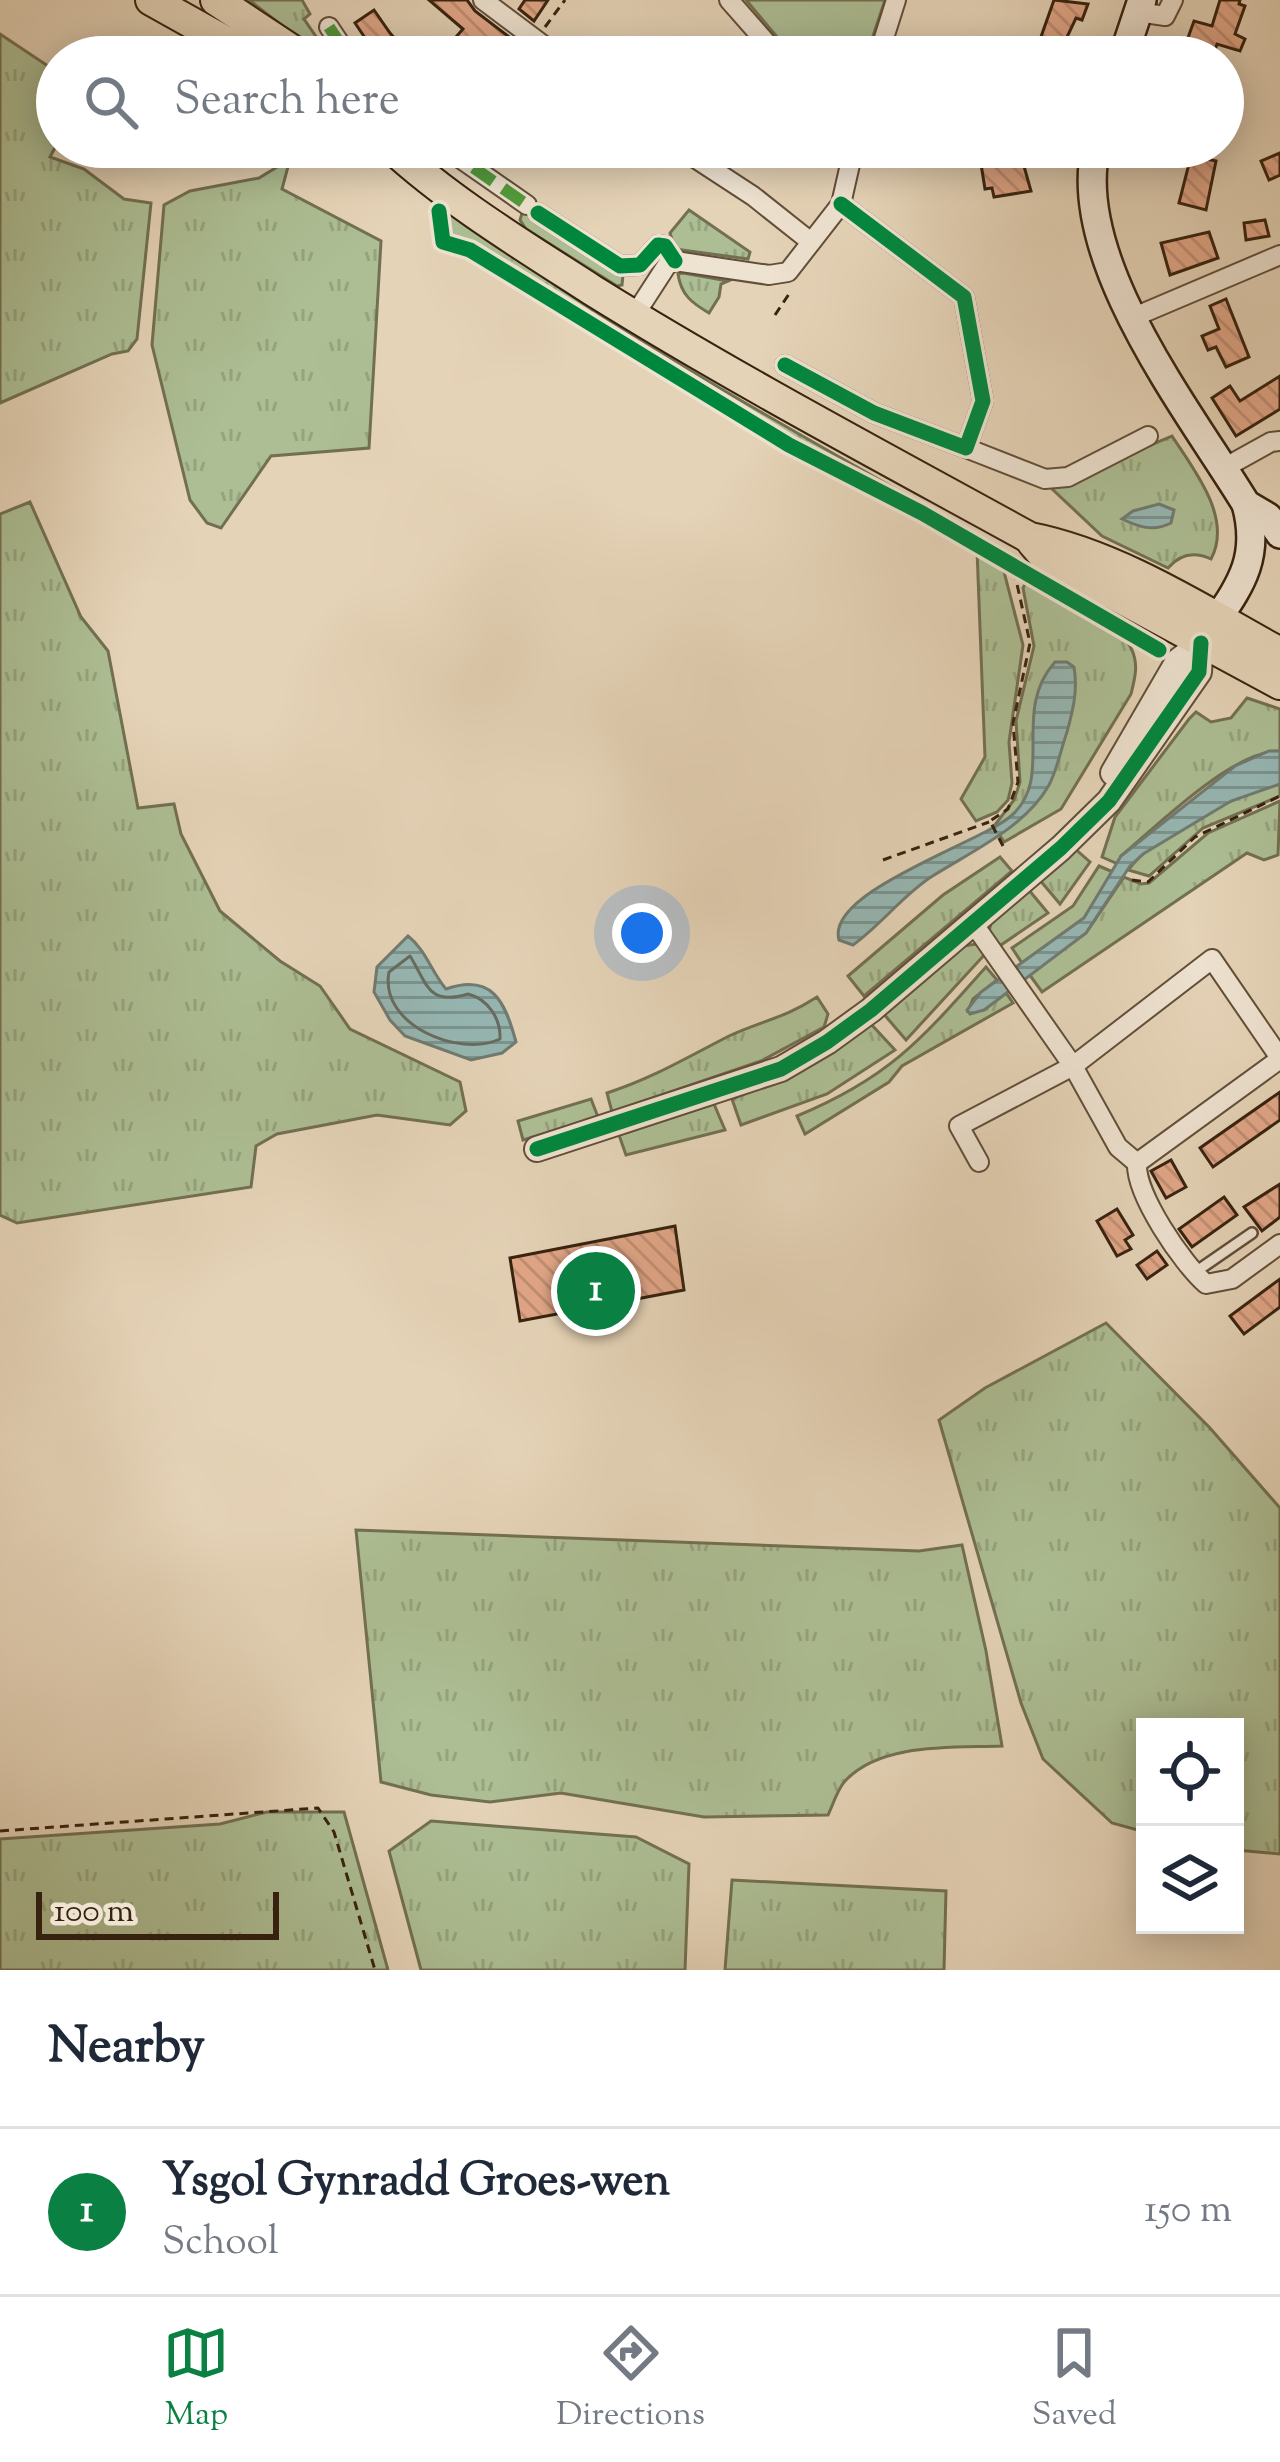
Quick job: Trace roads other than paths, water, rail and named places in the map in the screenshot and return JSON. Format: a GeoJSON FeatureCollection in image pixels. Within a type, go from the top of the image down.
{"type":"FeatureCollection","features":[{"type":"Feature","properties":{"kind":"main road"},"geometry":{"type":"LineString","coordinates":[[154,0],[217,36]]}},
{"type":"Feature","properties":{"kind":"main road"},"geometry":{"type":"LineString","coordinates":[[216,0],[270,36]]}},
{"type":"Feature","properties":{"kind":"main road"},"geometry":{"type":"LineString","coordinates":[[1131,36],[1140,6]]}},
{"type":"Feature","properties":{"kind":"main road"},"geometry":{"type":"LineString","coordinates":[[419,168],[496,226],[776,402],[1030,538],[1063,544],[1209,631],[1280,684]]}},
{"type":"Feature","properties":{"kind":"main road"},"geometry":{"type":"LineString","coordinates":[[1093,168],[1095,212],[1114,275],[1159,367],[1246,504],[1254,538],[1252,555],[1242,580],[1209,631]]}},
{"type":"Feature","properties":{"kind":"main road"},"geometry":{"type":"LineString","coordinates":[[1246,504],[1268,517],[1280,533]]}},
{"type":"Feature","properties":{"kind":"main road"},"geometry":{"type":"LineString","coordinates":[[1209,631],[1280,653]]}},
{"type":"Feature","properties":{"kind":"street"},"geometry":{"type":"LineString","coordinates":[[483,0],[532,36]]}},
{"type":"Feature","properties":{"kind":"street"},"geometry":{"type":"LineString","coordinates":[[729,0],[761,36]]}},
{"type":"Feature","properties":{"kind":"street"},"geometry":{"type":"LineString","coordinates":[[885,36],[896,0]]}},
{"type":"Feature","properties":{"kind":"street"},"geometry":{"type":"LineString","coordinates":[[1140,6],[1165,16],[1173,0]]}},
{"type":"Feature","properties":{"kind":"street"},"geometry":{"type":"LineString","coordinates":[[329,27],[335,36]]}},
{"type":"Feature","properties":{"kind":"street"},"geometry":{"type":"LineString","coordinates":[[474,168],[620,266],[640,265],[658,245],[665,246],[675,261]]}},
{"type":"Feature","properties":{"kind":"street"},"geometry":{"type":"LineString","coordinates":[[712,168],[811,242]]}},
{"type":"Feature","properties":{"kind":"street"},"geometry":{"type":"LineString","coordinates":[[634,316],[667,265],[675,261],[780,275],[788,272],[841,204],[849,168]]}},
{"type":"Feature","properties":{"kind":"street"},"geometry":{"type":"LineString","coordinates":[[841,204],[964,297],[983,401],[967,448]]}},
{"type":"Feature","properties":{"kind":"street"},"geometry":{"type":"LineString","coordinates":[[496,226],[527,205]]}},
{"type":"Feature","properties":{"kind":"street"},"geometry":{"type":"LineString","coordinates":[[1134,317],[1280,255]]}},
{"type":"Feature","properties":{"kind":"street"},"geometry":{"type":"LineString","coordinates":[[785,365],[874,413],[1045,479],[1068,477],[1148,436]]}},
{"type":"Feature","properties":{"kind":"street"},"geometry":{"type":"LineString","coordinates":[[1224,468],[1280,441]]}},
{"type":"Feature","properties":{"kind":"street"},"geometry":{"type":"LineString","coordinates":[[537,1149],[781,1069],[869,1011],[1061,848],[1089,818],[1178,661],[1209,631]]}},
{"type":"Feature","properties":{"kind":"street"},"geometry":{"type":"LineString","coordinates":[[973,922],[1073,1066],[1118,1147],[1137,1163],[1139,1183],[1194,1273],[1206,1283],[1232,1280],[1280,1244]]}},
{"type":"Feature","properties":{"kind":"street"},"geometry":{"type":"LineString","coordinates":[[979,1162],[958,1126],[1073,1066],[1212,959],[1280,1059],[1137,1163]]}},
{"type":"Feature","properties":{"kind":"lane"},"geometry":{"type":"LineString","coordinates":[[1194,1273],[1252,1233]]}},
{"type":"Feature","properties":{"kind":"water"},"geometry":{"type":"Polygon","coordinates":[[[1159,504],[1174,510],[1171,523],[1146,527],[1122,519],[1133,511],[1159,504]]]}},
{"type":"Feature","properties":{"kind":"water"},"geometry":{"type":"Polygon","coordinates":[[[1055,662],[1074,667],[1074,700],[1054,773],[1039,800],[996,838],[920,885],[853,945],[839,940],[841,922],[856,904],[908,870],[994,827],[1024,800],[1031,783],[1035,702],[1055,662]]]}},
{"type":"Feature","properties":{"kind":"water"},"geometry":{"type":"Polygon","coordinates":[[[1280,751],[1280,784],[1231,801],[1143,854],[1086,933],[984,1010],[970,1014],[967,1010],[981,992],[1084,918],[1121,856],[1235,766],[1280,751]]]}},
{"type":"Feature","properties":{"kind":"water"},"geometry":{"type":"Polygon","coordinates":[[[408,936],[446,989],[475,985],[494,994],[516,1042],[502,1053],[471,1060],[405,1036],[374,992],[377,967],[408,936]]]}},
{"type":"Feature","properties":{"kind":"place","name":"Ysgol Gynradd Groes-wen"},"geometry":{"type":"Point","coordinates":[596,1291]}}]}
